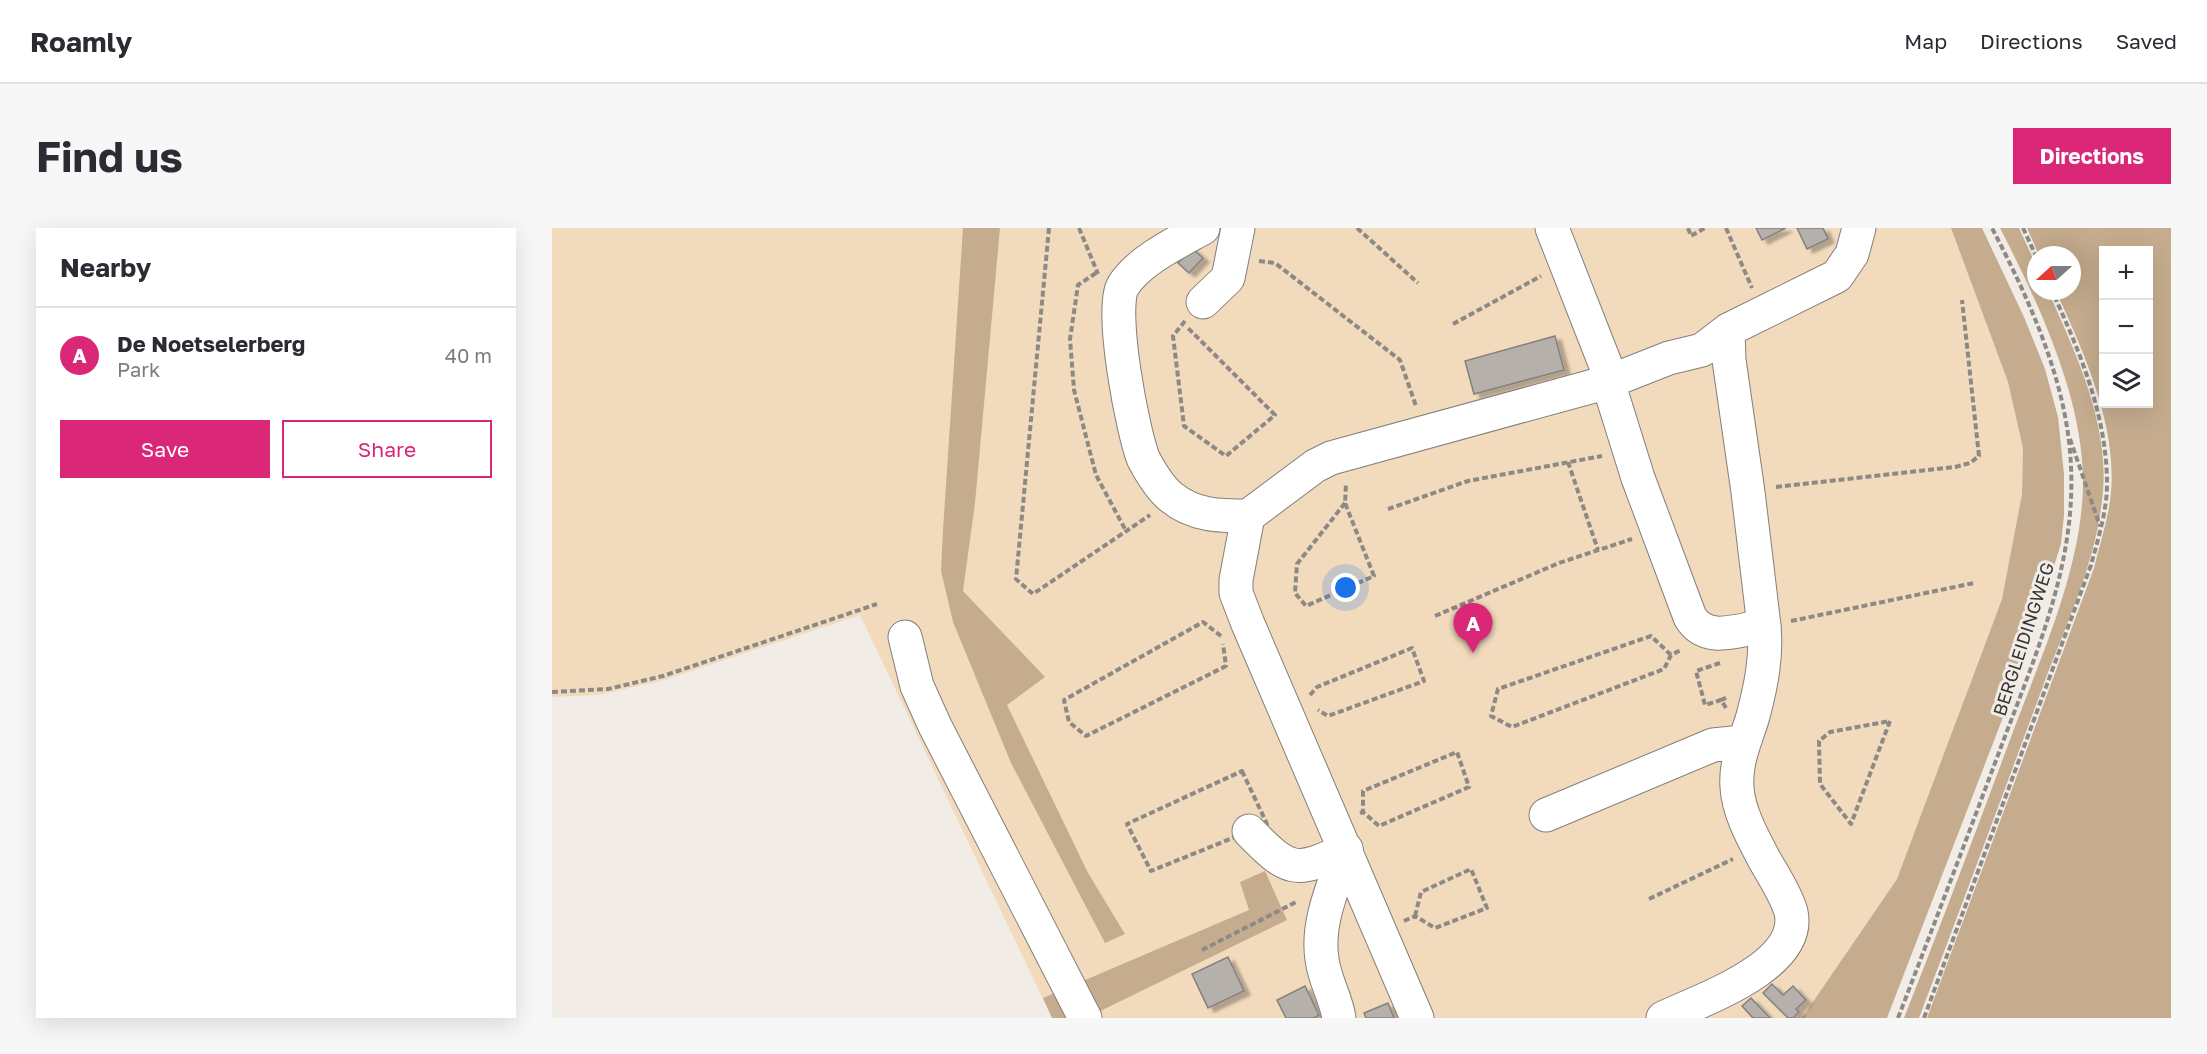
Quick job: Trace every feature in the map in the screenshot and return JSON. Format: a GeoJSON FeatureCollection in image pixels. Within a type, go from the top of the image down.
{"type":"FeatureCollection","features":[{"type":"Feature","properties":{"kind":"lane"},"geometry":{"type":"LineString","coordinates":[[1203,228],[1110,279],[1117,301],[1134,428],[1144,459],[1169,496],[1198,513],[1248,516],[1315,466],[1330,458],[1608,382],[1669,358],[1702,350],[1741,324],[1837,276],[1852,254],[1859,228]]}},
{"type":"Feature","properties":{"kind":"lane"},"geometry":{"type":"LineString","coordinates":[[1552,228],[1606,366],[1608,382],[1638,478],[1696,626],[1705,633],[1714,634],[1764,626]]}},
{"type":"Feature","properties":{"kind":"lane"},"geometry":{"type":"LineString","coordinates":[[1193,313],[1228,278],[1235,242]]}},
{"type":"Feature","properties":{"kind":"lane"},"geometry":{"type":"LineString","coordinates":[[1663,1018],[1752,974],[1780,954],[1790,934],[1791,913],[1758,847],[1737,790],[1736,770],[1743,742],[1753,717],[1767,652],[1747,482],[1729,360],[1741,324]]}},
{"type":"Feature","properties":{"kind":"lane"},"geometry":{"type":"LineString","coordinates":[[1248,516],[1236,580],[1235,630],[1294,706],[1340,836],[1417,1018]]}},
{"type":"Feature","properties":{"kind":"lane"},"geometry":{"type":"LineString","coordinates":[[905,637],[917,686],[935,726],[1085,1018]]}},
{"type":"Feature","properties":{"kind":"lane"},"geometry":{"type":"LineString","coordinates":[[1546,815],[1713,745],[1743,742]]}},
{"type":"Feature","properties":{"kind":"lane"},"geometry":{"type":"LineString","coordinates":[[1249,831],[1274,857],[1296,867],[1340,836]]}},
{"type":"Feature","properties":{"kind":"lane"},"geometry":{"type":"LineString","coordinates":[[1339,1018],[1322,961],[1320,942],[1340,836]]}},
{"type":"Feature","properties":{"kind":"path"},"geometry":{"type":"LineString","coordinates":[[1049,228],[1016,579],[1033,594],[1155,512],[1169,496]]}},
{"type":"Feature","properties":{"kind":"path"},"geometry":{"type":"LineString","coordinates":[[1079,228],[1110,279],[1078,285],[1070,339],[1074,390],[1096,475],[1126,531]]}},
{"type":"Feature","properties":{"kind":"path"},"geometry":{"type":"LineString","coordinates":[[1357,228],[1418,283]]}},
{"type":"Feature","properties":{"kind":"path"},"geometry":{"type":"LineString","coordinates":[[1688,228],[1691,236],[1705,228]]}},
{"type":"Feature","properties":{"kind":"path"},"geometry":{"type":"LineString","coordinates":[[1726,228],[1752,287],[1741,324]]}},
{"type":"Feature","properties":{"kind":"path","name":"BERGLEIDINGWEG"},"geometry":{"type":"LineString","coordinates":[[1899,1018],[2038,647],[2063,564],[2072,494],[2068,433],[2039,329],[1992,228]]}},
{"type":"Feature","properties":{"kind":"path"},"geometry":{"type":"LineString","coordinates":[[2023,228],[2031,246]]}},
{"type":"Feature","properties":{"kind":"path"},"geometry":{"type":"LineString","coordinates":[[1235,242],[1275,263],[1400,360],[1417,407]]}},
{"type":"Feature","properties":{"kind":"path"},"geometry":{"type":"LineString","coordinates":[[1453,324],[1566,263]]}},
{"type":"Feature","properties":{"kind":"path"},"geometry":{"type":"LineString","coordinates":[[1775,488],[1970,463],[1979,456],[1962,300]]}},
{"type":"Feature","properties":{"kind":"path","name":"BERGLEIDINGWEG"},"geometry":{"type":"LineString","coordinates":[[1924,1018],[2091,565],[2100,528],[2107,485],[2099,416],[2072,334],[2056,300]]}},
{"type":"Feature","properties":{"kind":"path"},"geometry":{"type":"LineString","coordinates":[[1193,313],[1275,415],[1226,456],[1184,426],[1173,336],[1193,313]]}},
{"type":"Feature","properties":{"kind":"path"},"geometry":{"type":"LineString","coordinates":[[2068,433],[2100,528]]}},
{"type":"Feature","properties":{"kind":"path"},"geometry":{"type":"LineString","coordinates":[[1388,509],[1468,481],[1599,457]]}},
{"type":"Feature","properties":{"kind":"path"},"geometry":{"type":"LineString","coordinates":[[1568,462],[1598,550]]}},
{"type":"Feature","properties":{"kind":"path"},"geometry":{"type":"LineString","coordinates":[[1345,503],[1297,564],[1295,593],[1306,606],[1374,576],[1345,503],[1346,481]]}},
{"type":"Feature","properties":{"kind":"path"},"geometry":{"type":"LineString","coordinates":[[1435,616],[1559,563],[1660,530]]}},
{"type":"Feature","properties":{"kind":"path"},"geometry":{"type":"LineString","coordinates":[[1764,626],[1974,583]]}},
{"type":"Feature","properties":{"kind":"path"},"geometry":{"type":"LineString","coordinates":[[552,692],[608,689],[663,676],[877,604]]}},
{"type":"Feature","properties":{"kind":"path"},"geometry":{"type":"LineString","coordinates":[[1203,622],[1235,630],[1226,666],[1086,736],[1069,722],[1064,700],[1203,622]]}},
{"type":"Feature","properties":{"kind":"path"},"geometry":{"type":"LineString","coordinates":[[1651,636],[1671,654],[1664,669],[1512,727],[1491,716],[1498,689],[1651,636]]}},
{"type":"Feature","properties":{"kind":"path"},"geometry":{"type":"LineString","coordinates":[[1412,648],[1424,681],[1328,716],[1294,706],[1317,687],[1412,648]]}},
{"type":"Feature","properties":{"kind":"path"},"geometry":{"type":"LineString","coordinates":[[1731,660],[1696,671],[1705,705],[1731,697]]}},
{"type":"Feature","properties":{"kind":"path"},"geometry":{"type":"LineString","coordinates":[[1721,700],[1743,742]]}},
{"type":"Feature","properties":{"kind":"path"},"geometry":{"type":"LineString","coordinates":[[1890,721],[1851,824],[1820,784],[1819,741],[1830,732],[1890,721]]}},
{"type":"Feature","properties":{"kind":"path"},"geometry":{"type":"LineString","coordinates":[[1202,950],[1298,901],[1340,836],[1363,791],[1457,752],[1469,787],[1378,826],[1340,836]]}},
{"type":"Feature","properties":{"kind":"path"},"geometry":{"type":"LineString","coordinates":[[1242,771],[1267,824],[1249,831],[1151,871],[1127,824],[1242,771]]}},
{"type":"Feature","properties":{"kind":"path"},"geometry":{"type":"LineString","coordinates":[[1649,899],[1758,847]]}},
{"type":"Feature","properties":{"kind":"path"},"geometry":{"type":"LineString","coordinates":[[1471,869],[1487,908],[1435,928],[1415,916],[1421,892],[1471,869]]}},
{"type":"Feature","properties":{"kind":"path"},"geometry":{"type":"LineString","coordinates":[[1382,932],[1415,916]]}},
{"type":"Feature","properties":{"kind":"shaded area"},"geometry":{"type":"Polygon","coordinates":[[[552,228],[1951,228],[2008,382],[2023,448],[2022,494],[2002,599],[1952,738],[1897,879],[1844,956],[1824,1018],[1052,1018],[860,615],[661,681],[597,695],[552,697],[552,228]]]}},
{"type":"Feature","properties":{"kind":"shaded area"},"geometry":{"type":"Polygon","coordinates":[[[963,228],[1000,228],[975,503],[963,591],[1045,677],[1007,705],[1088,873],[1125,934],[1105,943],[1011,763],[953,622],[941,571],[963,228]]]}},
{"type":"Feature","properties":{"kind":"shaded area"},"geometry":{"type":"Polygon","coordinates":[[[1951,228],[1982,228],[2024,317],[2045,369],[2058,417],[2064,474],[2061,544],[2017,681],[1887,1018],[1802,1018],[1897,879],[2002,599],[2022,494],[2023,448],[2008,382],[1951,228]]]}},
{"type":"Feature","properties":{"kind":"shaded area"},"geometry":{"type":"Polygon","coordinates":[[[2000,228],[2019,228],[2027,246],[2027,283],[2000,228]]]}},
{"type":"Feature","properties":{"kind":"shaded area"},"geometry":{"type":"Polygon","coordinates":[[[2027,228],[2171,228],[2171,1018],[1927,1018],[2094,568],[2111,492],[2109,440],[2101,408],[2153,408],[2153,246],[2099,246],[2099,399],[2077,338],[2060,300],[2081,300],[2081,246],[2035,246],[2027,228]]]}},
{"type":"Feature","properties":{"kind":"shaded area"},"geometry":{"type":"Polygon","coordinates":[[[2035,300],[2052,300],[2088,388],[2101,440],[2103,491],[2100,516],[2080,590],[1919,1018],[1904,1018],[2049,639],[2069,576],[2076,544],[2083,481],[2081,449],[2067,384],[2035,300]]]}},
{"type":"Feature","properties":{"kind":"shaded area"},"geometry":{"type":"Polygon","coordinates":[[[1265,871],[1287,920],[1086,1018],[1052,1018],[1043,998],[1249,910],[1240,882],[1265,871]]]}},
{"type":"Feature","properties":{"kind":"building"},"geometry":{"type":"Polygon","coordinates":[[[1756,228],[1786,228],[1762,240],[1756,228]]]}},
{"type":"Feature","properties":{"kind":"building"},"geometry":{"type":"Polygon","coordinates":[[[1797,228],[1823,228],[1828,239],[1807,249],[1797,228]]]}},
{"type":"Feature","properties":{"kind":"building"},"geometry":{"type":"Polygon","coordinates":[[[1192,248],[1203,258],[1189,273],[1178,263],[1192,248]]]}},
{"type":"Feature","properties":{"kind":"building"},"geometry":{"type":"Polygon","coordinates":[[[1555,336],[1564,370],[1474,394],[1465,361],[1555,336]]]}},
{"type":"Feature","properties":{"kind":"building"},"geometry":{"type":"Polygon","coordinates":[[[1228,957],[1244,991],[1208,1008],[1192,974],[1228,957]]]}},
{"type":"Feature","properties":{"kind":"building"},"geometry":{"type":"Polygon","coordinates":[[[1772,984],[1783,995],[1793,986],[1806,1000],[1796,1009],[1799,1012],[1793,1018],[1788,1018],[1763,993],[1772,984]]]}},
{"type":"Feature","properties":{"kind":"building"},"geometry":{"type":"Polygon","coordinates":[[[1305,986],[1319,1015],[1314,1018],[1286,1018],[1277,1000],[1305,986]]]}},
{"type":"Feature","properties":{"kind":"building"},"geometry":{"type":"Polygon","coordinates":[[[1751,998],[1770,1018],[1753,1018],[1742,1006],[1751,998]]]}},
{"type":"Feature","properties":{"kind":"building"},"geometry":{"type":"Polygon","coordinates":[[[1388,1003],[1394,1018],[1366,1018],[1364,1013],[1388,1003]]]}},
{"type":"Feature","properties":{"kind":"place","name":"De Noetselerberg"},"geometry":{"type":"Point","coordinates":[1473,653]}}]}
